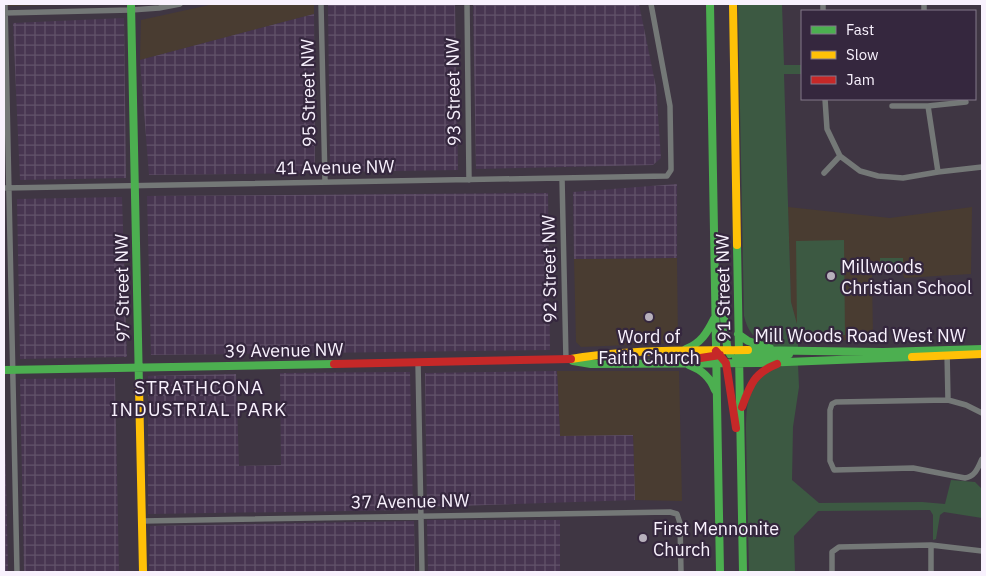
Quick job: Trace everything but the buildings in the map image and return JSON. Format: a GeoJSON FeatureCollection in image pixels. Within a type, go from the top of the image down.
{"type":"FeatureCollection","features":[{"type":"Feature","properties":{"kind":"street"},"geometry":{"type":"LineString","coordinates":[[5,4],[6,188],[9,208],[16,572]]}},
{"type":"Feature","properties":{"kind":"street"},"geometry":{"type":"LineString","coordinates":[[4,13],[131,7],[159,8],[180,4]]}},
{"type":"Feature","properties":{"kind":"street","name":"95 Street NW"},"geometry":{"type":"LineString","coordinates":[[321,4],[325,182]]}},
{"type":"Feature","properties":{"kind":"street","name":"93 Street NW"},"geometry":{"type":"LineString","coordinates":[[466,4],[469,180]]}},
{"type":"Feature","properties":{"kind":"street","name":"41 Avenue NW"},"geometry":{"type":"LineString","coordinates":[[6,188],[667,176],[671,170],[670,106],[650,4]]}},
{"type":"Feature","properties":{"kind":"street","name":"91 Street NW"},"geometry":{"type":"LineString","coordinates":[[710,4],[715,314],[740,413],[744,572]]}},
{"type":"Feature","properties":{"kind":"street","name":"91 Street NW"},"geometry":{"type":"LineString","coordinates":[[720,572],[717,400],[727,357],[738,334],[733,4]]}},
{"type":"Feature","properties":{"kind":"street","name":"97 Street NW"},"geometry":{"type":"LineString","coordinates":[[131,7],[143,572]]}},
{"type":"Feature","properties":{"kind":"street"},"geometry":{"type":"LineString","coordinates":[[825,100],[827,129],[840,156],[860,171],[878,176],[903,178],[982,167]]}},
{"type":"Feature","properties":{"kind":"street"},"geometry":{"type":"LineString","coordinates":[[892,106],[928,106],[966,102]]}},
{"type":"Feature","properties":{"kind":"street"},"geometry":{"type":"LineString","coordinates":[[928,106],[938,172]]}},
{"type":"Feature","properties":{"kind":"street"},"geometry":{"type":"LineString","coordinates":[[824,173],[840,156]]}},
{"type":"Feature","properties":{"kind":"street","name":"92 Street NW"},"geometry":{"type":"LineString","coordinates":[[562,178],[566,360]]}},
{"type":"Feature","properties":{"kind":"street"},"geometry":{"type":"LineString","coordinates":[[4,199],[9,208]]}},
{"type":"Feature","properties":{"kind":"street"},"geometry":{"type":"LineString","coordinates":[[714,223],[727,357],[742,469]]}},
{"type":"Feature","properties":{"kind":"street"},"geometry":{"type":"LineString","coordinates":[[678,352],[695,346],[702,341],[708,334],[715,314]]}},
{"type":"Feature","properties":{"kind":"street"},"geometry":{"type":"LineString","coordinates":[[738,334],[756,344],[781,350]]}},
{"type":"Feature","properties":{"kind":"street","name":"Mill Woods Road West NW"},"geometry":{"type":"LineString","coordinates":[[727,357],[786,361],[947,353],[982,349]]}},
{"type":"Feature","properties":{"kind":"street","name":"Mill Woods Road West NW"},"geometry":{"type":"LineString","coordinates":[[727,357],[781,350],[982,354]]}},
{"type":"Feature","properties":{"kind":"street"},"geometry":{"type":"LineString","coordinates":[[664,363],[727,357],[784,355],[811,350]]}},
{"type":"Feature","properties":{"kind":"street","name":"39 Avenue NW"},"geometry":{"type":"LineString","coordinates":[[4,370],[566,360],[589,356],[678,352],[727,357]]}},
{"type":"Feature","properties":{"kind":"street"},"geometry":{"type":"LineString","coordinates":[[947,353],[948,400]]}},
{"type":"Feature","properties":{"kind":"street","name":"39 Avenue NW"},"geometry":{"type":"LineString","coordinates":[[566,360],[591,364],[664,363],[727,357]]}},
{"type":"Feature","properties":{"kind":"street"},"geometry":{"type":"LineString","coordinates":[[740,413],[754,377],[768,367],[786,361]]}},
{"type":"Feature","properties":{"kind":"street"},"geometry":{"type":"LineString","coordinates":[[418,362],[422,572]]}},
{"type":"Feature","properties":{"kind":"street"},"geometry":{"type":"LineString","coordinates":[[682,362],[708,376],[714,387],[717,400]]}},
{"type":"Feature","properties":{"kind":"street"},"geometry":{"type":"LineString","coordinates":[[982,413],[966,404],[948,400],[836,402],[832,404],[830,410],[830,461],[834,470],[913,468],[971,477],[982,459]]}},
{"type":"Feature","properties":{"kind":"street","name":"37 Avenue NW"},"geometry":{"type":"LineString","coordinates":[[142,521],[670,512],[677,514],[680,524],[681,572]]}},
{"type":"Feature","properties":{"kind":"street"},"geometry":{"type":"LineString","coordinates":[[832,572],[832,552],[838,547],[930,545],[982,551]]}},
{"type":"Feature","properties":{"kind":"street"},"geometry":{"type":"LineString","coordinates":[[930,545],[931,572]]}},
{"type":"Feature","properties":{"kind":"shaded area"},"geometry":{"type":"Polygon","coordinates":[[[4,4],[121,4],[4,6],[4,4]]]}},
{"type":"Feature","properties":{"kind":"shaded area"},"geometry":{"type":"Polygon","coordinates":[[[214,4],[314,4],[314,14],[140,60],[141,20],[214,4]]]}},
{"type":"Feature","properties":{"kind":"shaded area"},"geometry":{"type":"Polygon","coordinates":[[[328,4],[455,4],[458,170],[332,172],[330,170],[328,4]]]}},
{"type":"Feature","properties":{"kind":"shaded area"},"geometry":{"type":"Polygon","coordinates":[[[473,4],[639,4],[656,87],[661,158],[653,165],[476,169],[473,4]]]}},
{"type":"Feature","properties":{"kind":"shaded area"},"geometry":{"type":"Polygon","coordinates":[[[314,14],[315,173],[149,175],[140,60],[314,14]]]}},
{"type":"Feature","properties":{"kind":"shaded area"},"geometry":{"type":"Polygon","coordinates":[[[124,18],[126,178],[20,180],[13,23],[124,18]]]}},
{"type":"Feature","properties":{"kind":"shaded area"},"geometry":{"type":"Polygon","coordinates":[[[677,184],[677,258],[574,259],[573,192],[677,184]]]}},
{"type":"Feature","properties":{"kind":"shaded area"},"geometry":{"type":"Polygon","coordinates":[[[548,193],[550,350],[151,355],[147,196],[548,193]]]}},
{"type":"Feature","properties":{"kind":"shaded area"},"geometry":{"type":"Polygon","coordinates":[[[122,197],[127,357],[20,359],[17,199],[122,197]]]}},
{"type":"Feature","properties":{"kind":"shaded area","name":"Millwoods Christian School"},"geometry":{"type":"Polygon","coordinates":[[[788,207],[890,218],[972,207],[971,274],[904,278],[903,273],[872,273],[873,339],[798,342],[797,325],[791,302],[788,207]]]}},
{"type":"Feature","properties":{"kind":"shaded area"},"geometry":{"type":"Polygon","coordinates":[[[677,258],[678,343],[581,347],[576,342],[574,259],[677,258]]]}},
{"type":"Feature","properties":{"kind":"shaded area"},"geometry":{"type":"Polygon","coordinates":[[[557,371],[679,371],[682,501],[635,500],[633,435],[560,437],[557,371]]]}},
{"type":"Feature","properties":{"kind":"shaded area"},"geometry":{"type":"Polygon","coordinates":[[[557,371],[560,436],[633,435],[635,500],[427,507],[425,373],[557,371]]]}},
{"type":"Feature","properties":{"kind":"shaded area"},"geometry":{"type":"Polygon","coordinates":[[[410,372],[413,510],[148,514],[148,376],[236,374],[239,466],[281,465],[280,373],[410,372]]]}},
{"type":"Feature","properties":{"kind":"shaded area"},"geometry":{"type":"Polygon","coordinates":[[[115,378],[119,572],[24,572],[20,379],[115,378]]]}},
{"type":"Feature","properties":{"kind":"shaded area"},"geometry":{"type":"Polygon","coordinates":[[[4,391],[8,572],[4,572],[4,391]]]}},
{"type":"Feature","properties":{"kind":"shaded area"},"geometry":{"type":"Polygon","coordinates":[[[427,520],[560,520],[560,572],[428,572],[427,520]]]}},
{"type":"Feature","properties":{"kind":"shaded area"},"geometry":{"type":"Polygon","coordinates":[[[414,521],[415,572],[149,572],[150,526],[414,521]]]}},
{"type":"Feature","properties":{"kind":"green space"},"geometry":{"type":"Polygon","coordinates":[[[738,4],[782,4],[784,65],[801,65],[801,74],[784,74],[791,302],[797,324],[796,241],[844,240],[845,335],[798,336],[798,348],[780,347],[757,339],[747,326],[744,316],[738,4]]]}},
{"type":"Feature","properties":{"kind":"green space"},"geometry":{"type":"Polygon","coordinates":[[[880,258],[903,258],[903,269],[880,269],[880,258]]]}},
{"type":"Feature","properties":{"kind":"green space"},"geometry":{"type":"Polygon","coordinates":[[[798,364],[799,387],[793,427],[792,480],[819,503],[922,502],[945,504],[951,480],[975,482],[982,489],[982,518],[944,512],[940,515],[936,539],[933,540],[933,515],[930,510],[818,511],[794,536],[795,572],[749,572],[746,417],[750,393],[761,376],[770,370],[798,364]]]}},
{"type":"Feature","properties":{"kind":"traffic: fast"},"geometry":{"type":"LineString","coordinates":[[131,4],[139,386]]}},
{"type":"Feature","properties":{"kind":"traffic: fast"},"geometry":{"type":"LineString","coordinates":[[710,4],[720,572]]}},
{"type":"Feature","properties":{"kind":"traffic: fast"},"geometry":{"type":"LineString","coordinates":[[737,245],[743,572]]}},
{"type":"Feature","properties":{"kind":"traffic: fast"},"geometry":{"type":"LineString","coordinates":[[719,272],[727,346],[730,354]]}},
{"type":"Feature","properties":{"kind":"traffic: fast"},"geometry":{"type":"LineString","coordinates":[[686,349],[696,344],[703,337],[714,319]]}},
{"type":"Feature","properties":{"kind":"traffic: fast"},"geometry":{"type":"LineString","coordinates":[[738,334],[748,341],[770,348]]}},
{"type":"Feature","properties":{"kind":"traffic: fast"},"geometry":{"type":"LineString","coordinates":[[748,350],[883,352],[982,349]]}},
{"type":"Feature","properties":{"kind":"traffic: fast"},"geometry":{"type":"LineString","coordinates":[[736,358],[789,354]]}},
{"type":"Feature","properties":{"kind":"traffic: fast"},"geometry":{"type":"LineString","coordinates":[[573,361],[591,364],[760,363],[912,357]]}},
{"type":"Feature","properties":{"kind":"traffic: fast"},"geometry":{"type":"LineString","coordinates":[[4,370],[334,364]]}},
{"type":"Feature","properties":{"kind":"traffic: fast"},"geometry":{"type":"LineString","coordinates":[[689,365],[705,374],[715,390]]}},
{"type":"Feature","properties":{"kind":"traffic: slow"},"geometry":{"type":"LineString","coordinates":[[733,4],[737,245]]}},
{"type":"Feature","properties":{"kind":"traffic: slow"},"geometry":{"type":"LineString","coordinates":[[571,359],[637,352],[748,350]]}},
{"type":"Feature","properties":{"kind":"traffic: slow"},"geometry":{"type":"LineString","coordinates":[[912,357],[982,354]]}},
{"type":"Feature","properties":{"kind":"traffic: slow"},"geometry":{"type":"LineString","coordinates":[[139,386],[143,572]]}},
{"type":"Feature","properties":{"kind":"traffic: jam"},"geometry":{"type":"LineString","coordinates":[[716,351],[726,363],[736,428]]}},
{"type":"Feature","properties":{"kind":"traffic: jam"},"geometry":{"type":"LineString","coordinates":[[694,359],[720,355]]}},
{"type":"Feature","properties":{"kind":"traffic: jam"},"geometry":{"type":"LineString","coordinates":[[334,364],[571,359]]}},
{"type":"Feature","properties":{"kind":"traffic: jam"},"geometry":{"type":"LineString","coordinates":[[742,407],[748,392],[758,376],[763,371],[777,364]]}},
{"type":"Feature","properties":{"kind":"place","name":"Millwoods Christian School"},"geometry":{"type":"Point","coordinates":[831,276]}},
{"type":"Feature","properties":{"kind":"place","name":"Word of Faith Church"},"geometry":{"type":"Point","coordinates":[649,317]}},
{"type":"Feature","properties":{"kind":"place","name":"First Mennonite Church"},"geometry":{"type":"Point","coordinates":[643,538]}},
{"type":"Feature","properties":{"kind":"district","name":"STRATHCONA INDUSTRIAL PARK"},"geometry":{"type":"Point","coordinates":[199,398]}}]}
